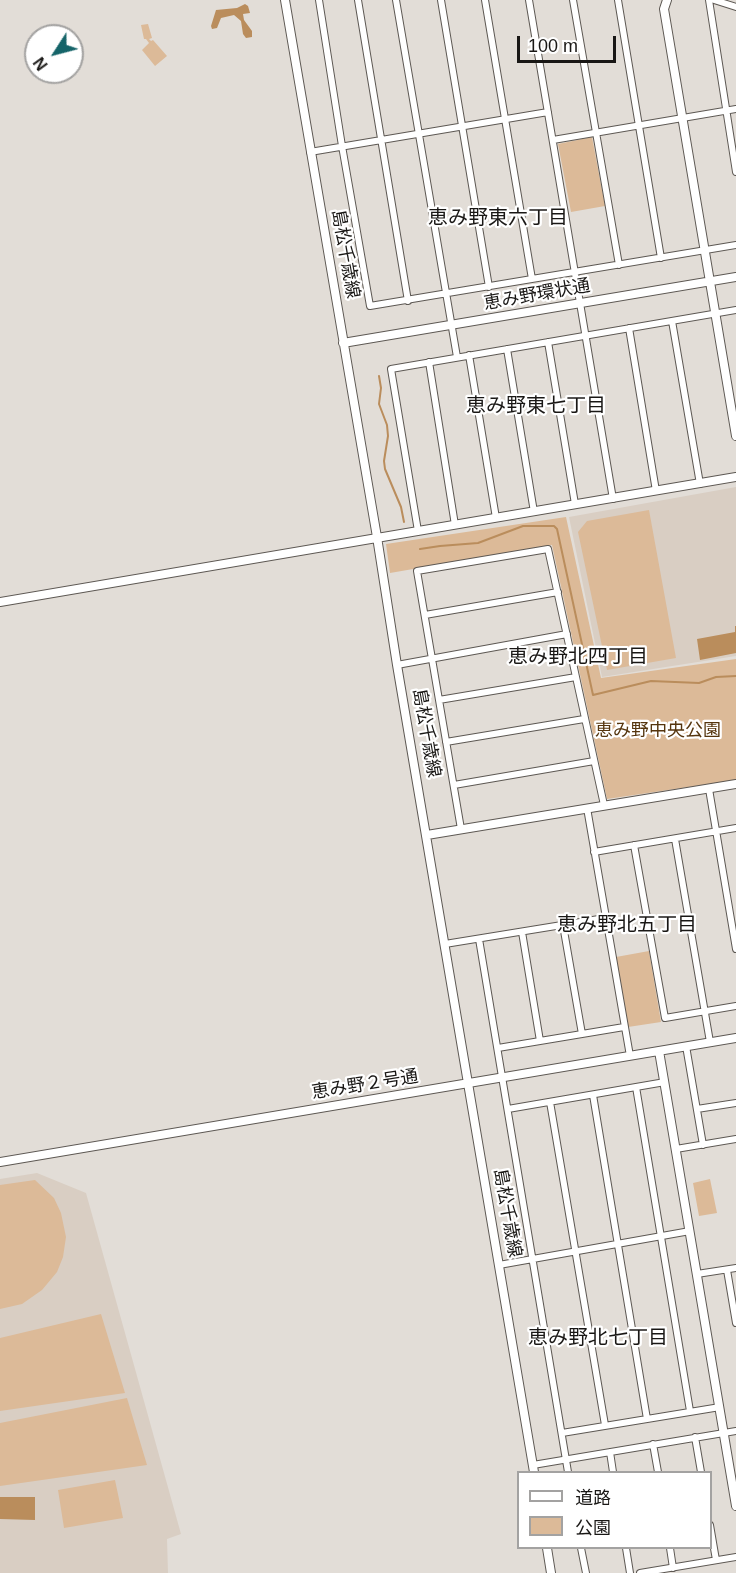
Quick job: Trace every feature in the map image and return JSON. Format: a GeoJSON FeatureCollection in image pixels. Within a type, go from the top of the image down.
{"type":"FeatureCollection","features":[{"type":"Feature","properties":{"kind":"street","name":"島松千歳線"},"geometry":{"type":"LineString","coordinates":[[285,0],[534,1469]]}},
{"type":"Feature","properties":{"kind":"street"},"geometry":{"type":"LineString","coordinates":[[319,0],[370,306],[736,245]]}},
{"type":"Feature","properties":{"kind":"street"},"geometry":{"type":"LineString","coordinates":[[358,0],[408,301]]}},
{"type":"Feature","properties":{"kind":"street"},"geometry":{"type":"LineString","coordinates":[[396,0],[457,357]]}},
{"type":"Feature","properties":{"kind":"street"},"geometry":{"type":"LineString","coordinates":[[441,0],[489,287]]}},
{"type":"Feature","properties":{"kind":"street"},"geometry":{"type":"LineString","coordinates":[[485,0],[532,279]]}},
{"type":"Feature","properties":{"kind":"street"},"geometry":{"type":"LineString","coordinates":[[529,0],[613,499]]}},
{"type":"Feature","properties":{"kind":"street"},"geometry":{"type":"LineString","coordinates":[[573,0],[619,265]]}},
{"type":"Feature","properties":{"kind":"street"},"geometry":{"type":"LineString","coordinates":[[618,0],[661,258]]}},
{"type":"Feature","properties":{"kind":"street"},"geometry":{"type":"LineString","coordinates":[[667,0],[664,9],[736,436]]}},
{"type":"Feature","properties":{"kind":"street"},"geometry":{"type":"LineString","coordinates":[[709,0],[736,172]]}},
{"type":"Feature","properties":{"kind":"street"},"geometry":{"type":"LineString","coordinates":[[714,0],[736,7]]}},
{"type":"Feature","properties":{"kind":"street"},"geometry":{"type":"LineString","coordinates":[[553,140],[736,109]]}},
{"type":"Feature","properties":{"kind":"street"},"geometry":{"type":"LineString","coordinates":[[310,152],[548,112]]}},
{"type":"Feature","properties":{"kind":"street","name":"恵み野環状通"},"geometry":{"type":"LineString","coordinates":[[343,344],[736,278]]}},
{"type":"Feature","properties":{"kind":"street"},"geometry":{"type":"LineString","coordinates":[[418,531],[391,369],[736,310]]}},
{"type":"Feature","properties":{"kind":"street"},"geometry":{"type":"LineString","coordinates":[[672,321],[699,484]]}},
{"type":"Feature","properties":{"kind":"street"},"geometry":{"type":"LineString","coordinates":[[629,328],[656,491]]}},
{"type":"Feature","properties":{"kind":"street"},"geometry":{"type":"LineString","coordinates":[[548,342],[575,504]]}},
{"type":"Feature","properties":{"kind":"street"},"geometry":{"type":"LineString","coordinates":[[507,349],[534,512]]}},
{"type":"Feature","properties":{"kind":"street"},"geometry":{"type":"LineString","coordinates":[[469,355],[496,518]]}},
{"type":"Feature","properties":{"kind":"street"},"geometry":{"type":"LineString","coordinates":[[429,362],[455,525]]}},
{"type":"Feature","properties":{"kind":"street"},"geometry":{"type":"LineString","coordinates":[[0,602],[736,477]]}},
{"type":"Feature","properties":{"kind":"street"},"geometry":{"type":"LineString","coordinates":[[461,829],[417,572],[537,550],[548,549],[604,805]]}},
{"type":"Feature","properties":{"kind":"street"},"geometry":{"type":"LineString","coordinates":[[425,615],[558,592]]}},
{"type":"Feature","properties":{"kind":"street"},"geometry":{"type":"LineString","coordinates":[[397,665],[567,634]]}},
{"type":"Feature","properties":{"kind":"street"},"geometry":{"type":"LineString","coordinates":[[439,700],[576,676]]}},
{"type":"Feature","properties":{"kind":"street"},"geometry":{"type":"LineString","coordinates":[[446,742],[584,719]]}},
{"type":"Feature","properties":{"kind":"street"},"geometry":{"type":"LineString","coordinates":[[454,785],[594,761]]}},
{"type":"Feature","properties":{"kind":"street"},"geometry":{"type":"LineString","coordinates":[[427,835],[736,784]]}},
{"type":"Feature","properties":{"kind":"street"},"geometry":{"type":"LineString","coordinates":[[709,789],[736,949]]}},
{"type":"Feature","properties":{"kind":"street"},"geometry":{"type":"LineString","coordinates":[[587,808],[630,1056]]}},
{"type":"Feature","properties":{"kind":"street"},"geometry":{"type":"LineString","coordinates":[[594,852],[736,828]]}},
{"type":"Feature","properties":{"kind":"street"},"geometry":{"type":"LineString","coordinates":[[675,838],[710,1042]]}},
{"type":"Feature","properties":{"kind":"street"},"geometry":{"type":"LineString","coordinates":[[634,845],[665,1018],[736,1006]]}},
{"type":"Feature","properties":{"kind":"street"},"geometry":{"type":"LineString","coordinates":[[445,944],[605,918]]}},
{"type":"Feature","properties":{"kind":"street"},"geometry":{"type":"LineString","coordinates":[[563,925],[582,1034]]}},
{"type":"Feature","properties":{"kind":"street"},"geometry":{"type":"LineString","coordinates":[[522,932],[540,1041]]}},
{"type":"Feature","properties":{"kind":"street"},"geometry":{"type":"LineString","coordinates":[[479,939],[568,1471]]}},
{"type":"Feature","properties":{"kind":"street"},"geometry":{"type":"LineString","coordinates":[[498,1048],[624,1027]]}},
{"type":"Feature","properties":{"kind":"street","name":"恵み野２号通"},"geometry":{"type":"LineString","coordinates":[[0,1162],[736,1038]]}},
{"type":"Feature","properties":{"kind":"street"},"geometry":{"type":"LineString","coordinates":[[686,1046],[703,1145]]}},
{"type":"Feature","properties":{"kind":"street"},"geometry":{"type":"LineString","coordinates":[[659,1051],[736,1506]]}},
{"type":"Feature","properties":{"kind":"street"},"geometry":{"type":"LineString","coordinates":[[508,1109],[665,1082]]}},
{"type":"Feature","properties":{"kind":"street"},"geometry":{"type":"LineString","coordinates":[[636,1087],[690,1411]]}},
{"type":"Feature","properties":{"kind":"street"},"geometry":{"type":"LineString","coordinates":[[593,1095],[647,1419]]}},
{"type":"Feature","properties":{"kind":"street"},"geometry":{"type":"LineString","coordinates":[[550,1102],[605,1425]]}},
{"type":"Feature","properties":{"kind":"street"},"geometry":{"type":"LineString","coordinates":[[697,1109],[736,1103]]}},
{"type":"Feature","properties":{"kind":"street"},"geometry":{"type":"LineString","coordinates":[[676,1149],[736,1139]]}},
{"type":"Feature","properties":{"kind":"street"},"geometry":{"type":"LineString","coordinates":[[499,1265],[690,1232]]}},
{"type":"Feature","properties":{"kind":"street"},"geometry":{"type":"LineString","coordinates":[[698,1274],[736,1268]]}},
{"type":"Feature","properties":{"kind":"street"},"geometry":{"type":"LineString","coordinates":[[727,1270],[736,1323]]}},
{"type":"Feature","properties":{"kind":"street"},"geometry":{"type":"LineString","coordinates":[[561,1432],[720,1407]]}},
{"type":"Feature","properties":{"kind":"street"},"geometry":{"type":"LineString","coordinates":[[534,1469],[566,1459],[736,1431]]}},
{"type":"Feature","properties":{"kind":"street"},"geometry":{"type":"LineString","coordinates":[[695,1437],[701,1471]]}},
{"type":"Feature","properties":{"kind":"street"},"geometry":{"type":"LineString","coordinates":[[653,1444],[657,1471]]}},
{"type":"Feature","properties":{"kind":"street"},"geometry":{"type":"LineString","coordinates":[[610,1452],[613,1471]]}},
{"type":"Feature","properties":{"kind":"street"},"geometry":{"type":"LineString","coordinates":[[712,1531],[717,1560]]}},
{"type":"Feature","properties":{"kind":"street"},"geometry":{"type":"LineString","coordinates":[[547,1549],[551,1573]]}},
{"type":"Feature","properties":{"kind":"street"},"geometry":{"type":"LineString","coordinates":[[581,1549],[586,1573]]}},
{"type":"Feature","properties":{"kind":"street"},"geometry":{"type":"LineString","coordinates":[[626,1549],[630,1573]]}},
{"type":"Feature","properties":{"kind":"street"},"geometry":{"type":"LineString","coordinates":[[670,1549],[673,1568]]}},
{"type":"Feature","properties":{"kind":"street"},"geometry":{"type":"LineString","coordinates":[[640,1573],[736,1557]]}},
{"type":"Feature","properties":{"kind":"shaded area"},"geometry":{"type":"Polygon","coordinates":[[[245,4],[250,13],[243,14],[244,20],[252,31],[252,37],[246,38],[241,21],[234,15],[221,18],[217,28],[212,29],[216,10],[237,8],[245,4]]]}},
{"type":"Feature","properties":{"kind":"shaded area"},"geometry":{"type":"Polygon","coordinates":[[[736,487],[736,656],[602,677],[569,517],[736,487]]]}},
{"type":"Feature","properties":{"kind":"shaded area"},"geometry":{"type":"Polygon","coordinates":[[[735,626],[736,653],[700,660],[697,639],[735,632],[735,626]]]}},
{"type":"Feature","properties":{"kind":"shaded area"},"geometry":{"type":"Polygon","coordinates":[[[37,1173],[86,1193],[181,1534],[167,1539],[168,1573],[0,1573],[0,1179],[37,1173]]]}},
{"type":"Feature","properties":{"kind":"shaded area"},"geometry":{"type":"Polygon","coordinates":[[[0,1497],[35,1497],[35,1520],[0,1519],[0,1497]]]}},
{"type":"Feature","properties":{"kind":"green space"},"geometry":{"type":"Polygon","coordinates":[[[148,24],[152,38],[149,39],[153,40],[167,56],[155,66],[142,50],[149,43],[144,39],[141,25],[148,24]]]}},
{"type":"Feature","properties":{"kind":"green space"},"geometry":{"type":"Polygon","coordinates":[[[592,137],[605,206],[571,212],[558,144],[592,137]]]}},
{"type":"Feature","properties":{"kind":"green space"},"geometry":{"type":"Polygon","coordinates":[[[649,510],[676,658],[607,670],[578,532],[587,521],[649,510]]]}},
{"type":"Feature","properties":{"kind":"green space","name":"恵み野中央公園"},"geometry":{"type":"Polygon","coordinates":[[[566,517],[601,678],[736,659],[736,780],[607,799],[552,545],[390,573],[386,544],[566,517]]]}},
{"type":"Feature","properties":{"kind":"green space"},"geometry":{"type":"Polygon","coordinates":[[[649,951],[661,1022],[628,1027],[616,957],[649,951]]]}},
{"type":"Feature","properties":{"kind":"green space"},"geometry":{"type":"Polygon","coordinates":[[[710,1179],[717,1213],[699,1216],[693,1183],[710,1179]]]}},
{"type":"Feature","properties":{"kind":"green space"},"geometry":{"type":"Polygon","coordinates":[[[35,1180],[54,1198],[61,1213],[66,1237],[63,1257],[57,1272],[42,1290],[22,1304],[0,1309],[0,1185],[35,1180]]]}},
{"type":"Feature","properties":{"kind":"green space"},"geometry":{"type":"Polygon","coordinates":[[[101,1314],[125,1393],[0,1411],[0,1338],[101,1314]]]}},
{"type":"Feature","properties":{"kind":"green space"},"geometry":{"type":"Polygon","coordinates":[[[127,1398],[147,1465],[0,1486],[0,1423],[127,1398]]]}},
{"type":"Feature","properties":{"kind":"green space"},"geometry":{"type":"Polygon","coordinates":[[[115,1480],[123,1518],[64,1528],[58,1490],[115,1480]]]}},
{"type":"Feature","properties":{"kind":"waterway"},"geometry":{"type":"LineString","coordinates":[[379,376],[381,388],[379,404],[387,425],[388,436],[385,469],[401,507],[404,522]]}},
{"type":"Feature","properties":{"kind":"waterway"},"geometry":{"type":"LineString","coordinates":[[420,549],[478,543],[523,526],[554,526],[557,529],[593,695],[651,681],[699,683],[716,677],[736,676]]}},
{"type":"Feature","properties":{"kind":"district","name":"恵み野東六丁目"},"geometry":{"type":"Point","coordinates":[498,218]}},
{"type":"Feature","properties":{"kind":"district","name":"恵み野東七丁目"},"geometry":{"type":"Point","coordinates":[536,406]}},
{"type":"Feature","properties":{"kind":"district","name":"恵み野北四丁目"},"geometry":{"type":"Point","coordinates":[578,657]}},
{"type":"Feature","properties":{"kind":"district","name":"恵み野北五丁目"},"geometry":{"type":"Point","coordinates":[627,925]}},
{"type":"Feature","properties":{"kind":"district","name":"恵み野北七丁目"},"geometry":{"type":"Point","coordinates":[598,1338]}}]}
